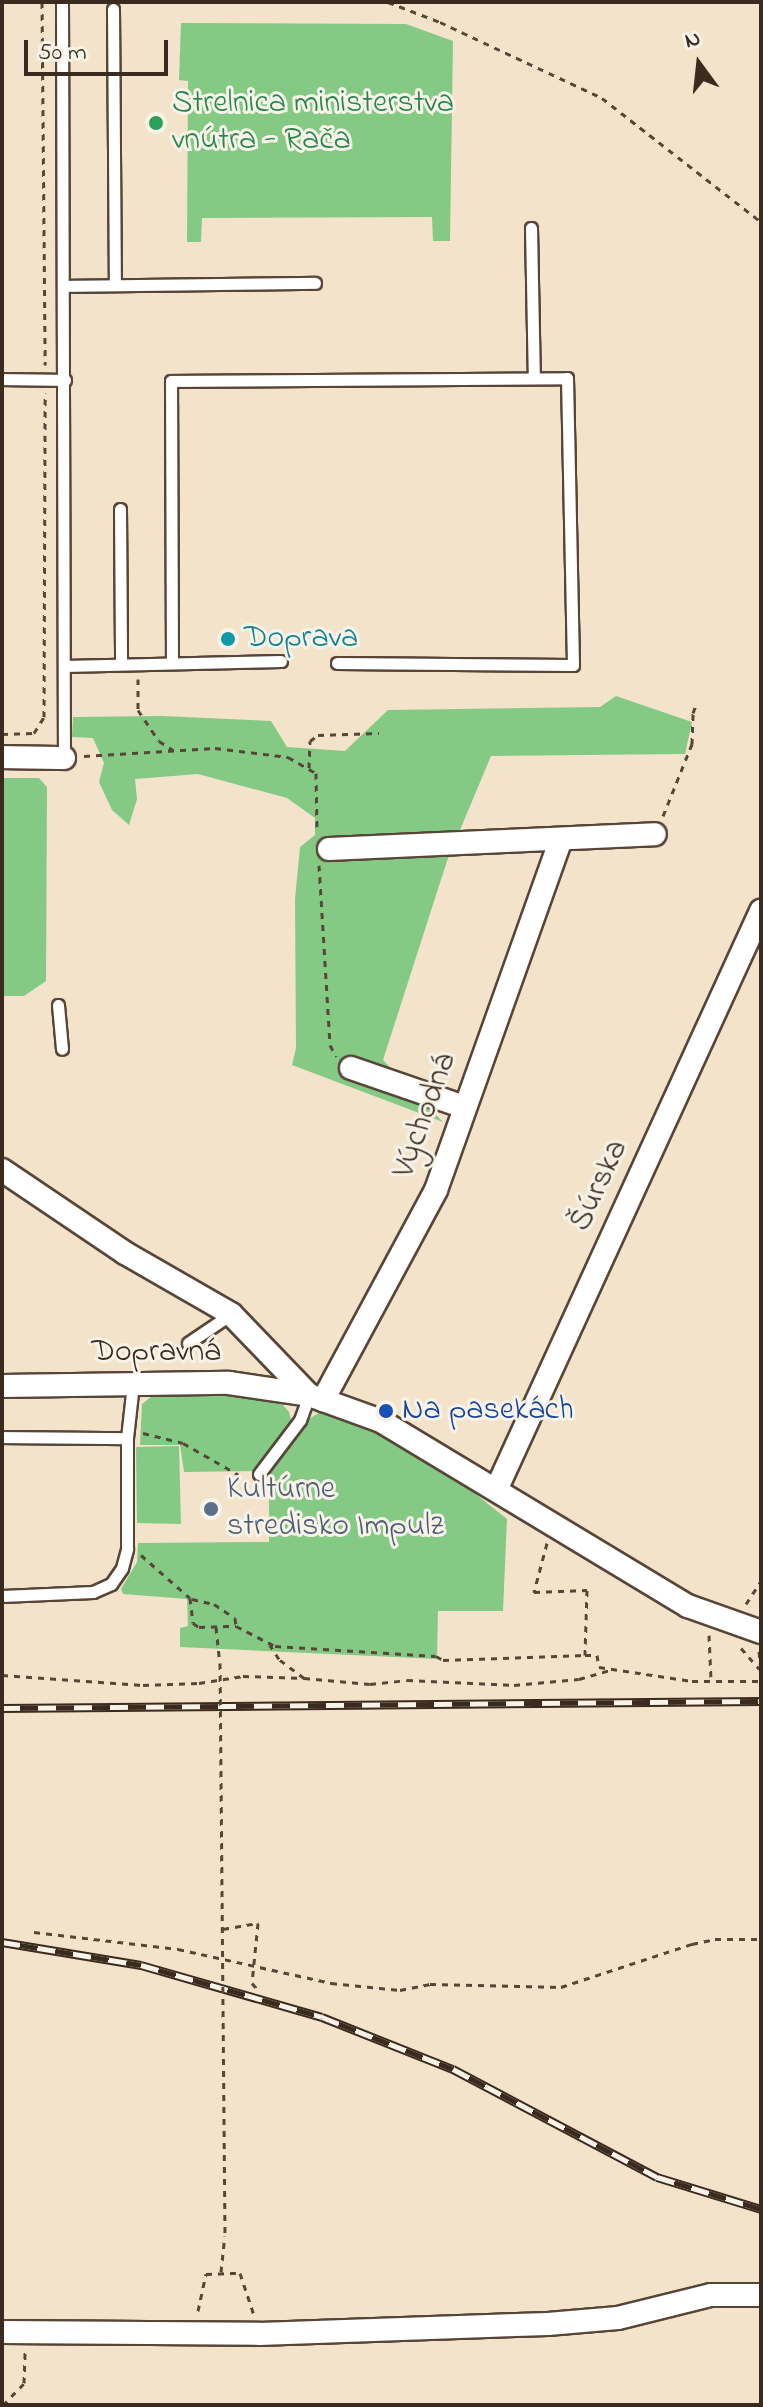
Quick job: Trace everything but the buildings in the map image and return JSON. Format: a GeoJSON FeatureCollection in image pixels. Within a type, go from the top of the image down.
{"type":"FeatureCollection","features":[{"type":"Feature","properties":{"kind":"street"},"geometry":{"type":"LineString","coordinates":[[2,757],[64,758]]}},
{"type":"Feature","properties":{"kind":"street"},"geometry":{"type":"LineString","coordinates":[[323,849],[560,841],[655,834]]}},
{"type":"Feature","properties":{"kind":"street","name":"Východná"},"geometry":{"type":"LineString","coordinates":[[316,1397],[436,1190],[560,841]]}},
{"type":"Feature","properties":{"kind":"street","name":"Šúrska"},"geometry":{"type":"LineString","coordinates":[[497,1488],[761,911]]}},
{"type":"Feature","properties":{"kind":"street"},"geometry":{"type":"LineString","coordinates":[[351,1068],[464,1107]]}},
{"type":"Feature","properties":{"kind":"street"},"geometry":{"type":"LineString","coordinates":[[2,1170],[125,1253],[231,1314],[316,1397],[381,1421],[497,1488],[712,1625],[748,1636],[761,1611]]}},
{"type":"Feature","properties":{"kind":"street","name":"Dopravná"},"geometry":{"type":"LineString","coordinates":[[2,1386],[229,1383],[316,1397]]}},
{"type":"Feature","properties":{"kind":"street"},"geometry":{"type":"LineString","coordinates":[[2,2332],[259,2334],[548,2324],[618,2318],[711,2295],[761,2295]]}},
{"type":"Feature","properties":{"kind":"lane"},"geometry":{"type":"LineString","coordinates":[[62,2],[64,758]]}},
{"type":"Feature","properties":{"kind":"lane"},"geometry":{"type":"LineString","coordinates":[[113,9],[115,285]]}},
{"type":"Feature","properties":{"kind":"lane"},"geometry":{"type":"LineString","coordinates":[[531,228],[534,378]]}},
{"type":"Feature","properties":{"kind":"lane"},"geometry":{"type":"LineString","coordinates":[[64,286],[315,283]]}},
{"type":"Feature","properties":{"kind":"lane"},"geometry":{"type":"LineString","coordinates":[[172,662],[171,381],[567,378],[573,665],[337,663]]}},
{"type":"Feature","properties":{"kind":"lane"},"geometry":{"type":"LineString","coordinates":[[2,379],[65,380]]}},
{"type":"Feature","properties":{"kind":"lane"},"geometry":{"type":"LineString","coordinates":[[120,509],[121,663]]}},
{"type":"Feature","properties":{"kind":"lane"},"geometry":{"type":"LineString","coordinates":[[64,666],[281,661]]}},
{"type":"Feature","properties":{"kind":"lane"},"geometry":{"type":"LineString","coordinates":[[58,1005],[62,1049]]}},
{"type":"Feature","properties":{"kind":"lane"},"geometry":{"type":"LineString","coordinates":[[188,1343],[231,1314]]}},
{"type":"Feature","properties":{"kind":"lane"},"geometry":{"type":"LineString","coordinates":[[2,1596],[93,1592],[111,1584],[122,1568],[127,1549],[127,1433],[133,1384]]}},
{"type":"Feature","properties":{"kind":"lane"},"geometry":{"type":"LineString","coordinates":[[259,1474],[316,1397]]}},
{"type":"Feature","properties":{"kind":"lane"},"geometry":{"type":"LineString","coordinates":[[2,1437],[127,1433]]}},
{"type":"Feature","properties":{"kind":"path"},"geometry":{"type":"LineString","coordinates":[[388,2],[440,22],[602,98],[761,222]]}},
{"type":"Feature","properties":{"kind":"path"},"geometry":{"type":"LineString","coordinates":[[138,663],[138,710],[159,741],[173,750]]}},
{"type":"Feature","properties":{"kind":"path"},"geometry":{"type":"LineString","coordinates":[[655,834],[692,744],[693,713],[697,702]]}},
{"type":"Feature","properties":{"kind":"path"},"geometry":{"type":"LineString","coordinates":[[309,768],[310,741],[318,735],[379,733]]}},
{"type":"Feature","properties":{"kind":"path"},"geometry":{"type":"LineString","coordinates":[[64,758],[173,750],[257,751],[288,757],[316,773],[323,849],[330,1045],[351,1068]]}},
{"type":"Feature","properties":{"kind":"path"},"geometry":{"type":"LineString","coordinates":[[127,1433],[183,1443],[239,1475]]}},
{"type":"Feature","properties":{"kind":"path"},"geometry":{"type":"LineString","coordinates":[[561,1528],[547,1544],[534,1592],[587,1590],[585,1655]]}},
{"type":"Feature","properties":{"kind":"path"},"geometry":{"type":"LineString","coordinates":[[127,1549],[137,1551],[160,1576],[190,1598],[214,1604],[235,1618],[236,1626]]}},
{"type":"Feature","properties":{"kind":"path"},"geometry":{"type":"LineString","coordinates":[[711,1681],[712,1625],[720,1605],[736,1607],[750,1601],[761,1581]]}},
{"type":"Feature","properties":{"kind":"path"},"geometry":{"type":"LineString","coordinates":[[190,1598],[193,1623],[236,1626],[275,1646],[436,1656],[443,1660],[597,1655],[599,1667],[711,1681],[761,1681]]}},
{"type":"Feature","properties":{"kind":"path"},"geometry":{"type":"LineString","coordinates":[[712,1625],[721,1639]]}},
{"type":"Feature","properties":{"kind":"path"},"geometry":{"type":"LineString","coordinates":[[216,1627],[220,1663],[223,1929],[225,2236],[221,2274]]}},
{"type":"Feature","properties":{"kind":"path"},"geometry":{"type":"LineString","coordinates":[[748,1636],[743,1649],[759,1669]]}},
{"type":"Feature","properties":{"kind":"path"},"geometry":{"type":"LineString","coordinates":[[267,1641],[279,1659],[304,1678]]}},
{"type":"Feature","properties":{"kind":"path"},"geometry":{"type":"LineString","coordinates":[[2,1675],[143,1685],[199,1683],[243,1676],[370,1684],[407,1680],[514,1685],[579,1679],[613,1669]]}},
{"type":"Feature","properties":{"kind":"path"},"geometry":{"type":"LineString","coordinates":[[223,1929],[258,1923],[252,1983],[259,1991]]}},
{"type":"Feature","properties":{"kind":"path"},"geometry":{"type":"LineString","coordinates":[[34,1932],[178,1949],[331,1983],[400,1990],[430,1984],[561,1987],[692,1944],[715,1939],[761,1939]]}},
{"type":"Feature","properties":{"kind":"path"},"geometry":{"type":"LineString","coordinates":[[196,2333],[206,2274],[240,2273],[259,2334]]}},
{"type":"Feature","properties":{"kind":"path"},"geometry":{"type":"LineString","coordinates":[[3,2405],[24,2383],[25,2332]]}},
{"type":"Feature","properties":{"kind":"green space"},"geometry":{"type":"Polygon","coordinates":[[[181,23],[406,24],[453,41],[450,241],[433,241],[432,217],[202,218],[201,242],[187,242],[188,81],[179,80],[181,23]]]}},
{"type":"Feature","properties":{"kind":"green space"},"geometry":{"type":"Polygon","coordinates":[[[616,696],[692,722],[685,754],[491,756],[447,861],[383,1060],[443,1122],[292,1065],[296,1048],[295,899],[300,847],[315,835],[315,818],[287,798],[198,774],[135,779],[137,799],[129,825],[112,810],[99,782],[104,763],[93,738],[72,737],[73,717],[162,716],[271,721],[287,747],[345,751],[388,710],[600,707],[616,696]]]}},
{"type":"Feature","properties":{"kind":"green space"},"geometry":{"type":"Polygon","coordinates":[[[2,778],[39,778],[47,787],[46,981],[24,996],[2,996],[2,778]]]}},
{"type":"Feature","properties":{"kind":"green space"},"geometry":{"type":"Polygon","coordinates":[[[157,1392],[278,1399],[289,1412],[292,1424],[255,1471],[184,1472],[180,1445],[140,1445],[142,1404],[157,1392]]]}},
{"type":"Feature","properties":{"kind":"green space"},"geometry":{"type":"Polygon","coordinates":[[[320,1412],[362,1427],[434,1461],[507,1519],[503,1611],[438,1611],[437,1659],[180,1647],[180,1628],[188,1626],[187,1599],[123,1594],[121,1589],[137,1562],[138,1543],[269,1542],[269,1474],[309,1419],[320,1412]]]}},
{"type":"Feature","properties":{"kind":"green space"},"geometry":{"type":"Polygon","coordinates":[[[179,1446],[181,1524],[137,1523],[136,1447],[179,1446]]]}},
{"type":"Feature","properties":{"kind":"railway"},"geometry":{"type":"LineString","coordinates":[[2,1708],[761,1701]]}},
{"type":"Feature","properties":{"kind":"railway"},"geometry":{"type":"LineString","coordinates":[[2,1942],[141,1965],[322,2017],[453,2069],[657,2177],[761,2209]]}},
{"type":"Feature","properties":{"kind":"place","name":"Strelnica ministerstva vnútra - Rača"},"geometry":{"type":"Point","coordinates":[156,123]}},
{"type":"Feature","properties":{"kind":"place","name":"Doprava"},"geometry":{"type":"Point","coordinates":[228,639]}},
{"type":"Feature","properties":{"kind":"place","name":"Na pasekách"},"geometry":{"type":"Point","coordinates":[386,1411]}},
{"type":"Feature","properties":{"kind":"place","name":"Kultúrne stredisko Impulz"},"geometry":{"type":"Point","coordinates":[211,1509]}}]}
